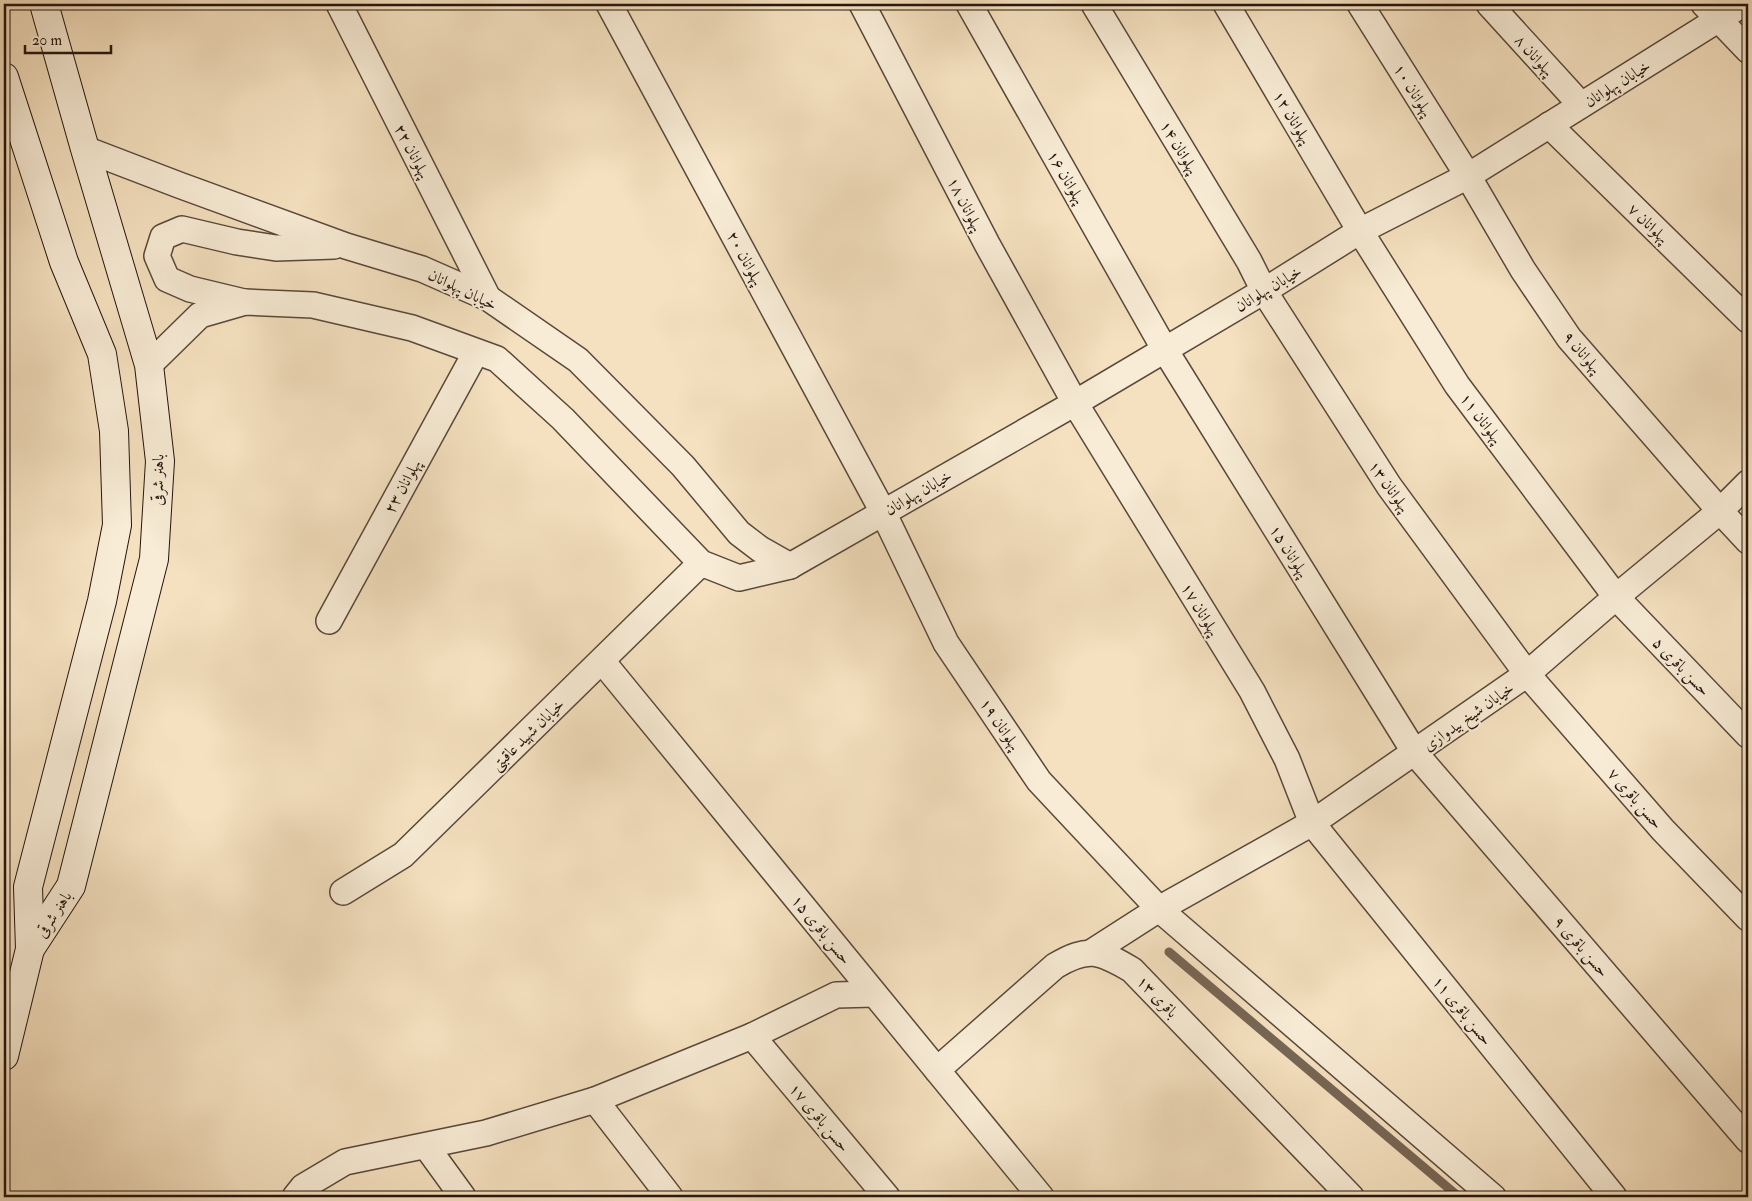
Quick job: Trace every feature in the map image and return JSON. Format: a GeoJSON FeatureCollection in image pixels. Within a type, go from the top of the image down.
{"type":"FeatureCollection","features":[{"type":"Feature","properties":{"kind":"street","name":"باهنر شرقی"},"geometry":{"type":"LineString","coordinates":[[30,949],[72,886],[154,559],[160,460],[149,365],[44,4]]}},
{"type":"Feature","properties":{"kind":"street","name":"پهلوانان ۲۲"},"geometry":{"type":"LineString","coordinates":[[338,4],[488,298]]}},
{"type":"Feature","properties":{"kind":"street","name":"پهلوانان ۲۰"},"geometry":{"type":"LineString","coordinates":[[609,4],[882,512]]}},
{"type":"Feature","properties":{"kind":"street","name":"پهلوانان ۱۸"},"geometry":{"type":"LineString","coordinates":[[862,4],[987,244],[1075,403]]}},
{"type":"Feature","properties":{"kind":"street","name":"پهلوانان ۱۶"},"geometry":{"type":"LineString","coordinates":[[969,4],[1165,350]]}},
{"type":"Feature","properties":{"kind":"street","name":"پهلوانان ۱۴"},"geometry":{"type":"LineString","coordinates":[[1094,4],[1249,260],[1264,291]]}},
{"type":"Feature","properties":{"kind":"street","name":"پهلوانان ۱۲"},"geometry":{"type":"LineString","coordinates":[[1226,4],[1360,231]]}},
{"type":"Feature","properties":{"kind":"street","name":"پهلوانان ۱۰"},"geometry":{"type":"LineString","coordinates":[[1360,4],[1468,176]]}},
{"type":"Feature","properties":{"kind":"street","name":"پهلوانان ۸"},"geometry":{"type":"LineString","coordinates":[[1489,4],[1581,105]]}},
{"type":"Feature","properties":{"kind":"street","name":"خیابان پهلوانان"},"geometry":{"type":"LineString","coordinates":[[149,365],[200,315],[245,302],[313,305],[412,328],[497,359],[563,419],[701,563],[739,578],[790,566],[1075,403],[1264,291],[1360,231],[1468,176],[1581,105],[1711,11],[1743,4]]}},
{"type":"Feature","properties":{"kind":"street"},"geometry":{"type":"LineString","coordinates":[[1711,11],[1748,50]]}},
{"type":"Feature","properties":{"kind":"street","name":"باهنر شرقی"},"geometry":{"type":"LineString","coordinates":[[4,77],[64,262],[102,354],[114,432],[117,525],[102,601],[28,888],[30,949],[4,1056]]}},
{"type":"Feature","properties":{"kind":"street","name":"پهلوانان ۷"},"geometry":{"type":"LineString","coordinates":[[1549,125],[1748,320]]}},
{"type":"Feature","properties":{"kind":"street","name":"خیابان پهلوانان"},"geometry":{"type":"LineString","coordinates":[[85,149],[346,246],[422,268],[488,298],[578,360],[683,466],[739,533],[760,550],[790,566]]}},
{"type":"Feature","properties":{"kind":"street","name":"پهلوانان ۹"},"geometry":{"type":"LineString","coordinates":[[1468,176],[1523,270],[1569,338],[1748,541]]}},
{"type":"Feature","properties":{"kind":"street"},"geometry":{"type":"LineString","coordinates":[[245,302],[190,289],[167,279],[157,256],[163,237],[182,228],[237,242],[276,248],[346,246]]}},
{"type":"Feature","properties":{"kind":"street","name":"پهلوانان ۱۱"},"geometry":{"type":"LineString","coordinates":[[1360,231],[1457,385],[1616,597]]}},
{"type":"Feature","properties":{"kind":"street","name":"پهلوانان ۱۳"},"geometry":{"type":"LineString","coordinates":[[1264,291],[1389,486],[1527,674]]}},
{"type":"Feature","properties":{"kind":"street","name":"پهلوانان ۱۵"},"geometry":{"type":"LineString","coordinates":[[1165,350],[1415,753]]}},
{"type":"Feature","properties":{"kind":"street","name":"پهلوانان ۲۳"},"geometry":{"type":"LineString","coordinates":[[329,621],[476,352]]}},
{"type":"Feature","properties":{"kind":"street","name":"پهلوانان ۱۷"},"geometry":{"type":"LineString","coordinates":[[1075,403],[1252,692],[1287,758],[1312,823]]}},
{"type":"Feature","properties":{"kind":"street","name":"خیابان شیخ بیدوازی"},"geometry":{"type":"LineString","coordinates":[[1092,952],[1159,909],[1312,823],[1527,674],[1720,511],[1748,483]]}},
{"type":"Feature","properties":{"kind":"street","name":"پهلوانان ۱۹"},"geometry":{"type":"LineString","coordinates":[[882,512],[946,643],[1039,781],[1159,909]]}},
{"type":"Feature","properties":{"kind":"street","name":"خیابان شهید عاقبتی"},"geometry":{"type":"LineString","coordinates":[[343,892],[403,855],[701,563]]}},
{"type":"Feature","properties":{"kind":"street","name":"حسن باقری ۵"},"geometry":{"type":"LineString","coordinates":[[1616,597],[1748,735]]}},
{"type":"Feature","properties":{"kind":"street","name":"حسن باقری ۱۵"},"geometry":{"type":"LineString","coordinates":[[602,661],[1041,1197]]}},
{"type":"Feature","properties":{"kind":"street","name":"حسن باقری ۷"},"geometry":{"type":"LineString","coordinates":[[1527,674],[1663,830],[1748,918]]}},
{"type":"Feature","properties":{"kind":"street","name":"حسن باقری ۹"},"geometry":{"type":"LineString","coordinates":[[1415,753],[1748,1140]]}},
{"type":"Feature","properties":{"kind":"street","name":"حسن باقری ۱۱"},"geometry":{"type":"LineString","coordinates":[[1312,823],[1614,1197]]}},
{"type":"Feature","properties":{"kind":"street"},"geometry":{"type":"LineString","coordinates":[[1159,909],[1306,1038],[1493,1197]]}},
{"type":"Feature","properties":{"kind":"street"},"geometry":{"type":"LineString","coordinates":[[937,1070],[1055,966],[1071,956],[1092,952]]}},
{"type":"Feature","properties":{"kind":"street","name":"باقری ۱۳"},"geometry":{"type":"LineString","coordinates":[[1092,952],[1115,960],[1132,970],[1351,1197]]}},
{"type":"Feature","properties":{"kind":"street"},"geometry":{"type":"LineString","coordinates":[[295,1197],[303,1187],[344,1162],[486,1133],[596,1100],[752,1036],[836,996],[874,994]]}},
{"type":"Feature","properties":{"kind":"street","name":"حسن باقری ۱۷"},"geometry":{"type":"LineString","coordinates":[[752,1036],[887,1197]]}},
{"type":"Feature","properties":{"kind":"street"},"geometry":{"type":"LineString","coordinates":[[596,1100],[670,1197]]}},
{"type":"Feature","properties":{"kind":"street"},"geometry":{"type":"LineString","coordinates":[[426,1146],[463,1197]]}},
{"type":"Feature","properties":{"kind":"waterway"},"geometry":{"type":"LineString","coordinates":[[1169,952],[1459,1197]]}}]}
